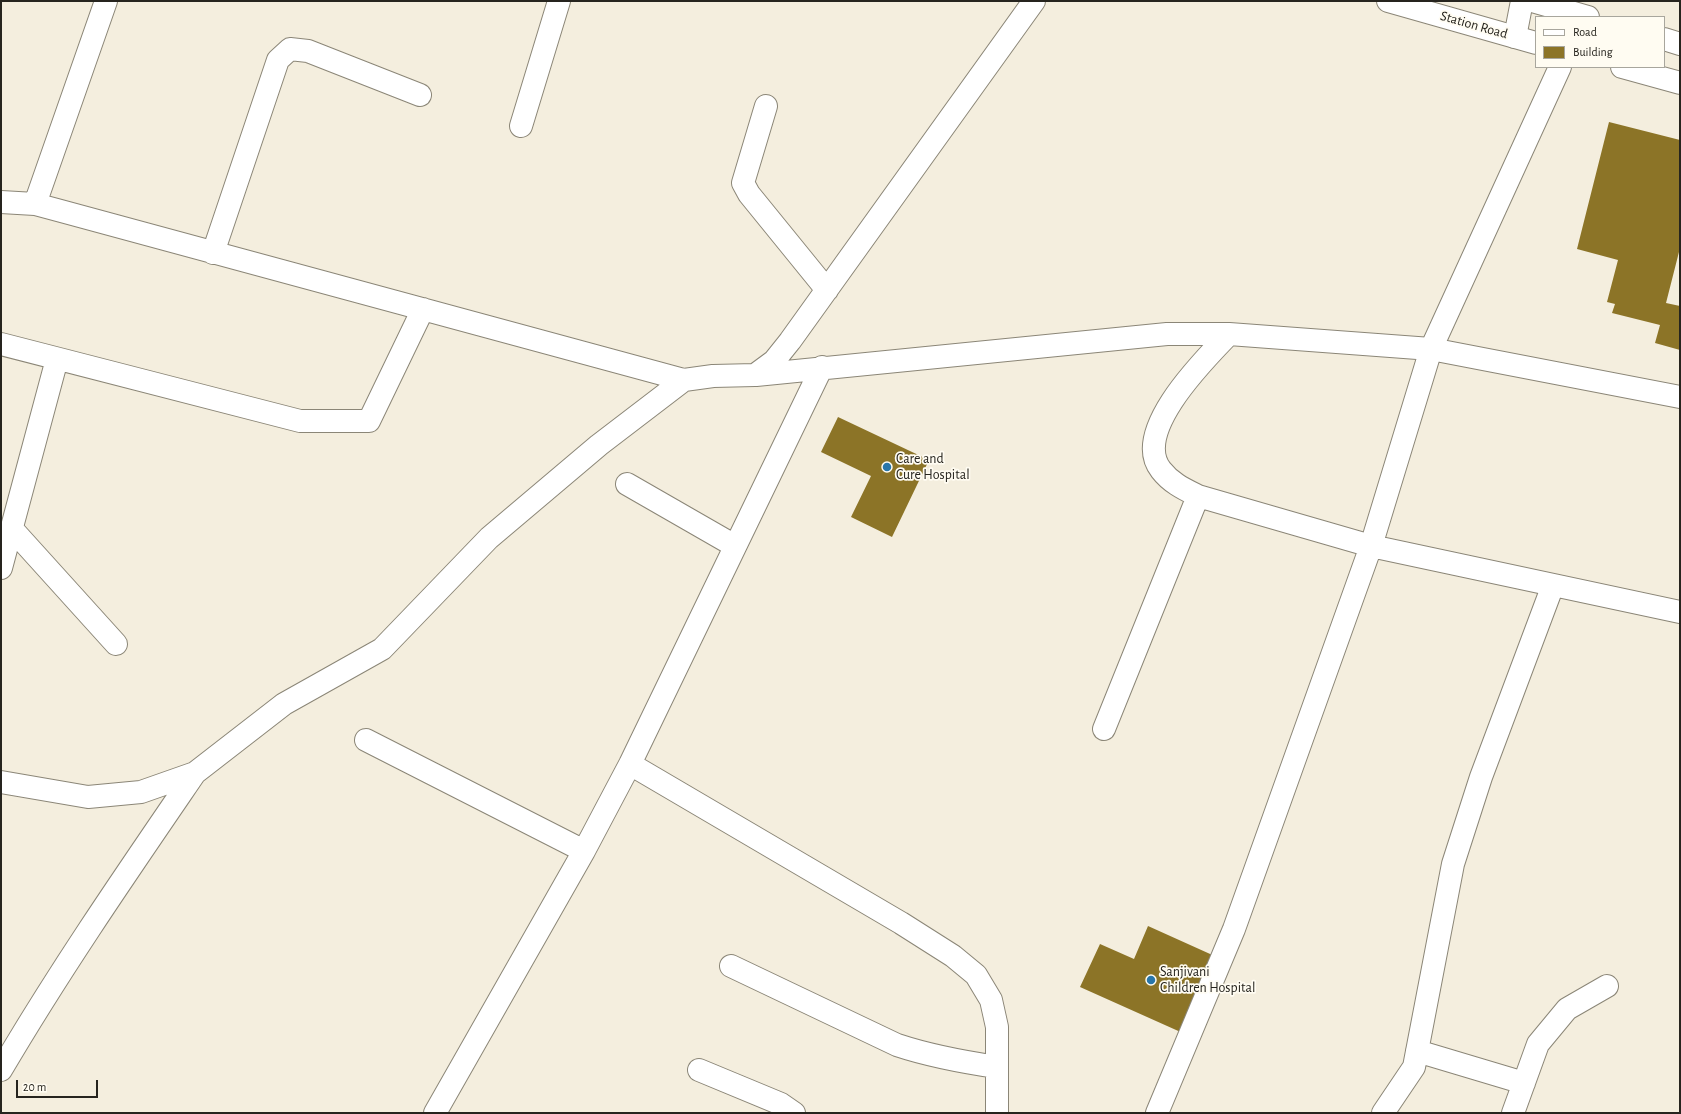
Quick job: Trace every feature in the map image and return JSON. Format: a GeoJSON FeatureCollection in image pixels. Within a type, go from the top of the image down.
{"type":"FeatureCollection","features":[{"type":"Feature","properties":{"kind":"street"},"geometry":{"type":"LineString","coordinates":[[35,204],[106,1]]}},
{"type":"Feature","properties":{"kind":"street"},"geometry":{"type":"LineString","coordinates":[[521,126],[559,1]]}},
{"type":"Feature","properties":{"kind":"street"},"geometry":{"type":"LineString","coordinates":[[755,375],[774,361],[827,290],[1034,1]]}},
{"type":"Feature","properties":{"kind":"street","name":"Station Road"},"geometry":{"type":"LineString","coordinates":[[1388,1],[1535,43]]}},
{"type":"Feature","properties":{"kind":"street"},"geometry":{"type":"LineString","coordinates":[[1515,37],[1522,1]]}},
{"type":"Feature","properties":{"kind":"street"},"geometry":{"type":"LineString","coordinates":[[1532,1],[1584,16]]}},
{"type":"Feature","properties":{"kind":"street"},"geometry":{"type":"LineString","coordinates":[[1665,39],[1680,44]]}},
{"type":"Feature","properties":{"kind":"street"},"geometry":{"type":"LineString","coordinates":[[213,253],[278,60],[290,49],[308,51],[420,95]]}},
{"type":"Feature","properties":{"kind":"street"},"geometry":{"type":"LineString","coordinates":[[1157,1113],[1234,929],[1371,546],[1431,349],[1560,68]]}},
{"type":"Feature","properties":{"kind":"street"},"geometry":{"type":"LineString","coordinates":[[1625,68],[1680,84]]}},
{"type":"Feature","properties":{"kind":"street"},"geometry":{"type":"LineString","coordinates":[[766,106],[743,183],[749,194],[827,290]]}},
{"type":"Feature","properties":{"kind":"street"},"geometry":{"type":"LineString","coordinates":[[1,202],[35,204],[684,380],[713,376],[755,375],[822,367],[1167,334],[1229,334],[1431,349],[1680,397]]}},
{"type":"Feature","properties":{"kind":"street"},"geometry":{"type":"LineString","coordinates":[[1,344],[300,421],[369,421],[423,309]]}},
{"type":"Feature","properties":{"kind":"street"},"geometry":{"type":"LineString","coordinates":[[1229,334],[1197,367],[1175,397],[1158,426],[1153,449],[1160,469],[1176,485],[1198,496],[1371,546],[1680,612]]}},
{"type":"Feature","properties":{"kind":"street"},"geometry":{"type":"LineString","coordinates":[[1,568],[57,359]]}},
{"type":"Feature","properties":{"kind":"street"},"geometry":{"type":"LineString","coordinates":[[436,1113],[584,851],[630,764],[822,367]]}},
{"type":"Feature","properties":{"kind":"street"},"geometry":{"type":"LineString","coordinates":[[1,1070],[32,1018],[90,928],[195,773],[284,704],[382,649],[489,538],[599,445],[684,380]]}},
{"type":"Feature","properties":{"kind":"street"},"geometry":{"type":"LineString","coordinates":[[627,484],[735,546]]}},
{"type":"Feature","properties":{"kind":"street"},"geometry":{"type":"LineString","coordinates":[[1104,729],[1198,496]]}},
{"type":"Feature","properties":{"kind":"street"},"geometry":{"type":"LineString","coordinates":[[12,529],[116,644]]}},
{"type":"Feature","properties":{"kind":"street"},"geometry":{"type":"LineString","coordinates":[[1383,1113],[1414,1067],[1453,864],[1481,777],[1553,584]]}},
{"type":"Feature","properties":{"kind":"street"},"geometry":{"type":"LineString","coordinates":[[366,740],[584,851]]}},
{"type":"Feature","properties":{"kind":"street"},"geometry":{"type":"LineString","coordinates":[[630,764],[901,923],[953,956],[976,975],[991,1000],[997,1027],[997,1113]]}},
{"type":"Feature","properties":{"kind":"street"},"geometry":{"type":"LineString","coordinates":[[1,782],[88,797],[141,792],[195,773]]}},
{"type":"Feature","properties":{"kind":"street"},"geometry":{"type":"LineString","coordinates":[[731,966],[897,1045],[921,1053],[962,1062],[997,1067]]}},
{"type":"Feature","properties":{"kind":"street"},"geometry":{"type":"LineString","coordinates":[[1513,1113],[1538,1044],[1567,1009],[1607,986]]}},
{"type":"Feature","properties":{"kind":"street"},"geometry":{"type":"LineString","coordinates":[[1417,1051],[1524,1083]]}},
{"type":"Feature","properties":{"kind":"street"},"geometry":{"type":"LineString","coordinates":[[699,1070],[781,1104],[794,1113]]}},
{"type":"Feature","properties":{"kind":"building"},"geometry":{"type":"Polygon","coordinates":[[[1609,122],[1680,140],[1680,248],[1666,303],[1680,306],[1680,350],[1655,343],[1660,325],[1612,313],[1615,304],[1607,302],[1618,260],[1577,249],[1609,122]]]}},
{"type":"Feature","properties":{"kind":"building"},"geometry":{"type":"Polygon","coordinates":[[[838,417],[929,460],[892,537],[851,517],[871,476],[821,452],[838,417]]]}},
{"type":"Feature","properties":{"kind":"building"},"geometry":{"type":"Polygon","coordinates":[[[1148,926],[1219,958],[1185,1034],[1080,987],[1100,944],[1134,959],[1148,926]]]}},
{"type":"Feature","properties":{"kind":"place","name":"Care and Cure Hospital"},"geometry":{"type":"Point","coordinates":[887,467]}},
{"type":"Feature","properties":{"kind":"place","name":"Sanjivani Children Hospital"},"geometry":{"type":"Point","coordinates":[1151,980]}}]}
